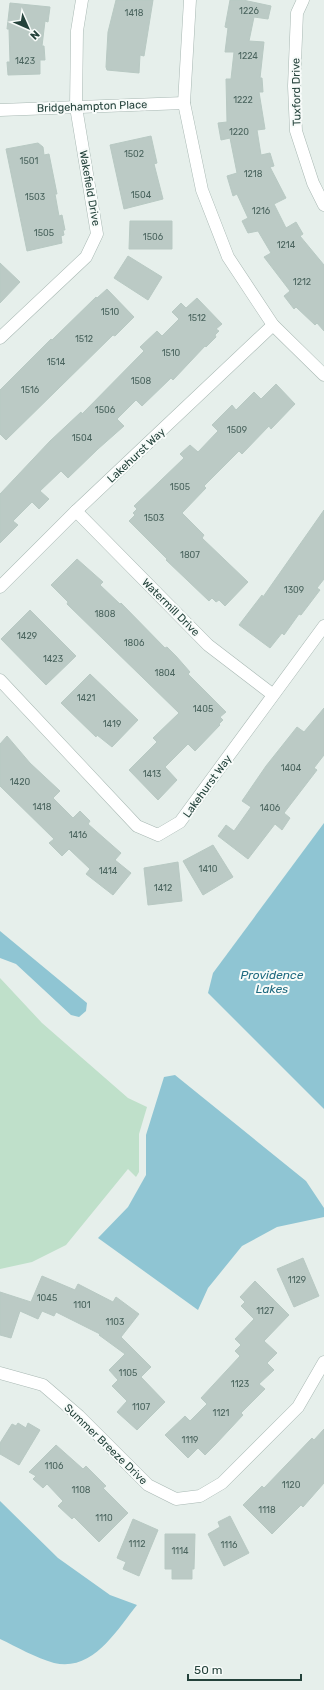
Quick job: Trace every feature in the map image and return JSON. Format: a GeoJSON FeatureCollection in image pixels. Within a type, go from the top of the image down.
{"type":"FeatureCollection","features":[{"type":"Feature","properties":{"kind":"street","name":"Wakefield Drive"},"geometry":{"type":"LineString","coordinates":[[0,338],[86,257],[98,234],[76,107],[77,31],[82,0]]}},
{"type":"Feature","properties":{"kind":"street"},"geometry":{"type":"LineString","coordinates":[[190,0],[184,103],[202,190],[228,257],[273,325],[324,375]]}},
{"type":"Feature","properties":{"kind":"street","name":"Tuxford Drive"},"geometry":{"type":"LineString","coordinates":[[303,0],[297,13],[294,86],[296,131],[313,183],[324,205]]}},
{"type":"Feature","properties":{"kind":"street","name":"Bridgehampton Place"},"geometry":{"type":"LineString","coordinates":[[0,110],[184,103]]}},
{"type":"Feature","properties":{"kind":"street","name":"Lakehurst Way"},"geometry":{"type":"LineString","coordinates":[[0,587],[76,511],[273,325]]}},
{"type":"Feature","properties":{"kind":"street","name":"Watermill Drive"},"geometry":{"type":"LineString","coordinates":[[76,511],[208,645],[272,694]]}},
{"type":"Feature","properties":{"kind":"street","name":"Lakehurst Way"},"geometry":{"type":"LineString","coordinates":[[0,680],[137,826],[158,835],[180,822],[272,694],[324,626]]}},
{"type":"Feature","properties":{"kind":"street","name":"Summer Breeze Drive"},"geometry":{"type":"LineString","coordinates":[[0,1373],[42,1385],[80,1416],[148,1485],[176,1498],[200,1496],[222,1483],[298,1408],[324,1362]]}},
{"type":"Feature","properties":{"kind":"green space"},"geometry":{"type":"Polygon","coordinates":[[[0,978],[42,1023],[128,1098],[147,1107],[139,1134],[139,1172],[136,1177],[128,1169],[66,1245],[32,1262],[0,1269],[0,978]]]}},
{"type":"Feature","properties":{"kind":"water","name":"Providence Lakes"},"geometry":{"type":"Polygon","coordinates":[[[324,823],[324,1109],[208,993],[213,973],[324,823]]]}},
{"type":"Feature","properties":{"kind":"water"},"geometry":{"type":"Polygon","coordinates":[[[0,931],[87,1003],[86,1011],[79,1017],[71,1015],[16,964],[0,958],[0,931]]]}},
{"type":"Feature","properties":{"kind":"water"},"geometry":{"type":"Polygon","coordinates":[[[175,1075],[306,1181],[324,1208],[324,1217],[277,1227],[242,1246],[208,1288],[198,1310],[98,1238],[128,1207],[146,1175],[146,1135],[164,1077],[175,1075]]]}},
{"type":"Feature","properties":{"kind":"water"},"geometry":{"type":"Polygon","coordinates":[[[0,1501],[58,1558],[110,1595],[137,1605],[112,1637],[92,1655],[80,1661],[68,1664],[54,1663],[33,1655],[0,1639],[0,1501]]]}},
{"type":"Feature","properties":{"kind":"building"},"geometry":{"type":"Polygon","coordinates":[[[116,0],[153,0],[144,56],[140,55],[139,73],[107,70],[106,67],[108,32],[116,0]]]}},
{"type":"Feature","properties":{"kind":"building"},"geometry":{"type":"Polygon","coordinates":[[[230,0],[243,0],[271,6],[268,19],[254,17],[249,41],[264,42],[260,78],[262,78],[263,92],[259,92],[265,129],[257,130],[261,155],[270,153],[274,166],[270,167],[286,198],[274,204],[286,228],[296,222],[303,234],[300,236],[324,265],[324,331],[317,323],[315,325],[296,307],[294,309],[284,296],[290,291],[264,257],[271,253],[258,231],[248,233],[242,221],[248,218],[237,194],[233,196],[227,176],[237,173],[230,138],[221,140],[218,123],[227,122],[226,79],[231,79],[234,52],[225,52],[228,28],[225,27],[230,0]]]}},
{"type":"Feature","properties":{"kind":"building"},"geometry":{"type":"Polygon","coordinates":[[[10,3],[50,7],[48,22],[45,21],[42,46],[44,46],[45,60],[40,60],[40,74],[8,75],[7,62],[10,62],[9,29],[7,29],[10,3]]]}},
{"type":"Feature","properties":{"kind":"building"},"geometry":{"type":"Polygon","coordinates":[[[151,136],[157,163],[154,164],[163,199],[124,209],[110,145],[151,136]]]}},
{"type":"Feature","properties":{"kind":"building"},"geometry":{"type":"Polygon","coordinates":[[[38,143],[43,147],[44,155],[49,154],[57,194],[55,194],[59,216],[62,215],[65,230],[63,230],[64,235],[61,236],[62,243],[27,251],[6,149],[38,143]]]}},
{"type":"Feature","properties":{"kind":"building"},"geometry":{"type":"Polygon","coordinates":[[[130,221],[172,221],[172,249],[129,249],[130,221]]]}},
{"type":"Feature","properties":{"kind":"building"},"geometry":{"type":"Polygon","coordinates":[[[128,256],[162,277],[148,300],[114,278],[128,256]]]}},
{"type":"Feature","properties":{"kind":"building"},"geometry":{"type":"Polygon","coordinates":[[[0,263],[20,282],[0,303],[0,263]]]}},
{"type":"Feature","properties":{"kind":"building"},"geometry":{"type":"Polygon","coordinates":[[[107,289],[134,317],[115,336],[113,335],[6,440],[0,434],[0,390],[51,339],[52,340],[96,297],[97,298],[107,289]]]}},
{"type":"Feature","properties":{"kind":"building"},"geometry":{"type":"Polygon","coordinates":[[[197,298],[222,324],[216,329],[219,331],[215,335],[216,337],[206,347],[205,346],[173,380],[171,378],[142,406],[136,400],[117,419],[124,426],[68,478],[61,471],[40,491],[49,499],[39,509],[32,502],[13,521],[18,525],[0,543],[0,494],[50,441],[81,412],[82,414],[144,351],[140,347],[157,331],[162,336],[179,319],[172,312],[181,303],[186,308],[197,298]]]}},
{"type":"Feature","properties":{"kind":"building"},"geometry":{"type":"Polygon","coordinates":[[[276,384],[295,404],[271,429],[269,426],[242,454],[239,451],[204,486],[206,488],[182,513],[204,535],[202,538],[248,582],[225,606],[219,600],[216,602],[212,598],[209,601],[166,560],[167,559],[129,521],[135,515],[133,513],[137,509],[134,506],[184,458],[180,454],[190,445],[198,452],[218,431],[212,425],[232,405],[236,410],[254,392],[261,399],[276,384]]]}},
{"type":"Feature","properties":{"kind":"building"},"geometry":{"type":"Polygon","coordinates":[[[324,510],[324,579],[317,588],[320,590],[301,615],[299,614],[284,635],[282,633],[270,648],[239,625],[262,595],[263,597],[324,510]]]}},
{"type":"Feature","properties":{"kind":"building"},"geometry":{"type":"Polygon","coordinates":[[[77,559],[103,582],[100,585],[120,604],[121,603],[165,648],[167,647],[176,656],[190,672],[188,674],[226,712],[220,717],[223,720],[219,724],[220,725],[195,751],[188,744],[165,767],[177,780],[158,800],[129,770],[157,742],[153,738],[179,713],[67,604],[68,602],[51,585],[77,559]]]}},
{"type":"Feature","properties":{"kind":"building"},"geometry":{"type":"Polygon","coordinates":[[[30,610],[76,656],[46,685],[1,639],[30,610]]]}},
{"type":"Feature","properties":{"kind":"building"},"geometry":{"type":"Polygon","coordinates":[[[90,674],[138,720],[112,747],[97,735],[96,737],[61,703],[90,674]]]}},
{"type":"Feature","properties":{"kind":"building"},"geometry":{"type":"Polygon","coordinates":[[[324,708],[324,755],[314,768],[317,770],[284,813],[290,818],[282,830],[275,824],[248,859],[218,836],[226,825],[234,831],[251,807],[242,801],[266,766],[297,727],[304,732],[324,708]]]}},
{"type":"Feature","properties":{"kind":"building"},"geometry":{"type":"Polygon","coordinates":[[[7,736],[30,763],[60,791],[53,798],[73,818],[80,811],[90,821],[88,824],[121,853],[115,860],[131,873],[113,895],[86,874],[90,869],[69,849],[62,856],[49,843],[54,839],[0,786],[0,744],[7,736]]]}},
{"type":"Feature","properties":{"kind":"building"},"geometry":{"type":"Polygon","coordinates":[[[213,845],[233,877],[203,895],[183,861],[213,845]]]}},
{"type":"Feature","properties":{"kind":"building"},"geometry":{"type":"Polygon","coordinates":[[[178,862],[182,901],[148,905],[144,868],[178,862]]]}},
{"type":"Feature","properties":{"kind":"building"},"geometry":{"type":"Polygon","coordinates":[[[303,1258],[319,1296],[294,1307],[277,1269],[303,1258]]]}},
{"type":"Feature","properties":{"kind":"building"},"geometry":{"type":"Polygon","coordinates":[[[42,1276],[75,1290],[78,1284],[113,1302],[116,1297],[139,1314],[121,1337],[151,1367],[141,1377],[165,1402],[137,1430],[117,1412],[127,1401],[112,1386],[118,1380],[109,1370],[125,1354],[99,1335],[100,1334],[56,1312],[54,1316],[42,1311],[38,1319],[20,1311],[11,1338],[0,1335],[0,1292],[31,1302],[42,1276]]]}},
{"type":"Feature","properties":{"kind":"building"},"geometry":{"type":"Polygon","coordinates":[[[255,1281],[289,1315],[264,1341],[277,1353],[267,1363],[274,1370],[259,1384],[265,1389],[241,1413],[243,1415],[215,1445],[205,1455],[198,1448],[188,1458],[165,1435],[185,1416],[190,1421],[207,1404],[201,1398],[240,1356],[235,1351],[241,1345],[235,1339],[254,1319],[241,1306],[245,1302],[240,1297],[255,1281]]]}},
{"type":"Feature","properties":{"kind":"building"},"geometry":{"type":"Polygon","coordinates":[[[18,1423],[26,1428],[28,1423],[40,1430],[19,1465],[0,1454],[0,1443],[12,1424],[16,1426],[18,1423]]]}},
{"type":"Feature","properties":{"kind":"building"},"geometry":{"type":"Polygon","coordinates":[[[324,1429],[324,1483],[303,1507],[301,1505],[272,1534],[243,1505],[262,1486],[264,1488],[312,1438],[314,1440],[324,1429]]]}},
{"type":"Feature","properties":{"kind":"building"},"geometry":{"type":"Polygon","coordinates":[[[56,1445],[83,1469],[86,1466],[106,1486],[103,1488],[128,1513],[99,1542],[74,1517],[72,1519],[58,1506],[63,1501],[47,1484],[43,1488],[33,1479],[36,1476],[29,1472],[56,1445]]]}},
{"type":"Feature","properties":{"kind":"building"},"geometry":{"type":"Polygon","coordinates":[[[230,1516],[249,1553],[224,1566],[208,1534],[220,1527],[218,1522],[230,1516]]]}},
{"type":"Feature","properties":{"kind":"building"},"geometry":{"type":"Polygon","coordinates":[[[133,1519],[158,1530],[139,1576],[123,1569],[126,1562],[117,1558],[133,1519]]]}},
{"type":"Feature","properties":{"kind":"building"},"geometry":{"type":"Polygon","coordinates":[[[165,1534],[195,1534],[194,1569],[192,1569],[192,1579],[172,1579],[172,1569],[165,1569],[165,1534]]]}}]}
